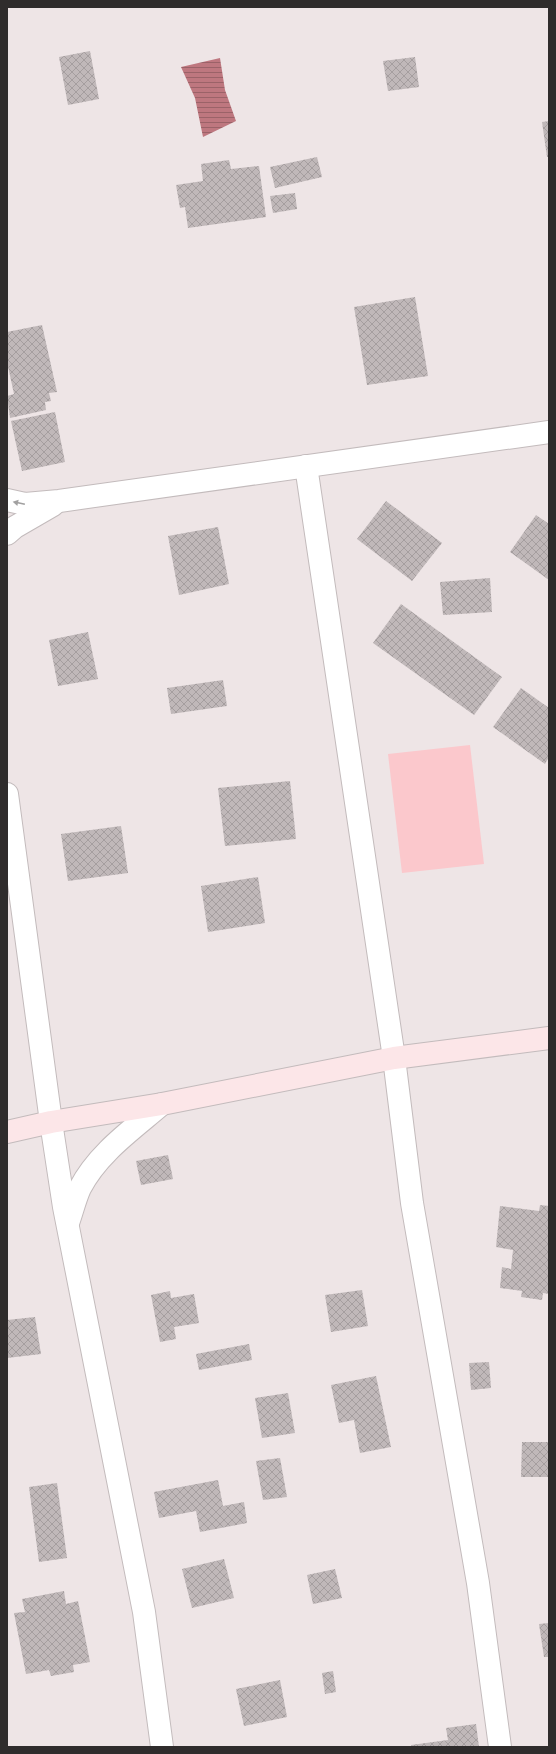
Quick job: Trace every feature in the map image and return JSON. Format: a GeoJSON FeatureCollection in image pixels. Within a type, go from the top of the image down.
{"type":"FeatureCollection","features":[{"type":"Feature","properties":{"kind":"street"},"geometry":{"type":"LineString","coordinates":[[7,500],[24,504],[59,501],[549,432]]}},
{"type":"Feature","properties":{"kind":"street"},"geometry":{"type":"LineString","coordinates":[[306,466],[394,1058],[412,1203],[478,1583],[500,1747]]}},
{"type":"Feature","properties":{"kind":"street"},"geometry":{"type":"LineString","coordinates":[[7,534],[15,527],[59,501]]}},
{"type":"Feature","properties":{"kind":"street"},"geometry":{"type":"LineString","coordinates":[[7,794],[51,1122],[68,1224],[144,1612],[162,1747]]}},
{"type":"Feature","properties":{"kind":"street"},"geometry":{"type":"LineString","coordinates":[[7,1132],[51,1122],[162,1104],[394,1058],[549,1038]]}},
{"type":"Feature","properties":{"kind":"street"},"geometry":{"type":"LineString","coordinates":[[68,1224],[80,1189],[92,1168],[114,1145],[162,1104]]}},
{"type":"Feature","properties":{"kind":"shaded area"},"geometry":{"type":"Polygon","coordinates":[[[220,58],[225,90],[236,121],[203,137],[195,98],[181,67],[220,58]]]}},
{"type":"Feature","properties":{"kind":"shaded area"},"geometry":{"type":"Polygon","coordinates":[[[470,745],[484,864],[402,873],[388,754],[470,745]]]}},
{"type":"Feature","properties":{"kind":"building"},"geometry":{"type":"Polygon","coordinates":[[[90,51],[99,99],[68,105],[59,57],[90,51]]]}},
{"type":"Feature","properties":{"kind":"building"},"geometry":{"type":"Polygon","coordinates":[[[415,57],[419,87],[388,91],[383,61],[415,57]]]}},
{"type":"Feature","properties":{"kind":"building"},"geometry":{"type":"Polygon","coordinates":[[[549,121],[549,157],[547,157],[542,122],[549,121]]]}},
{"type":"Feature","properties":{"kind":"building"},"geometry":{"type":"Polygon","coordinates":[[[317,157],[322,177],[275,188],[270,167],[317,157]]]}},
{"type":"Feature","properties":{"kind":"building"},"geometry":{"type":"Polygon","coordinates":[[[229,160],[231,169],[259,166],[266,217],[188,228],[185,207],[180,208],[176,185],[203,181],[201,164],[229,160]]]}},
{"type":"Feature","properties":{"kind":"building"},"geometry":{"type":"Polygon","coordinates":[[[295,193],[297,209],[273,213],[270,196],[295,193]]]}},
{"type":"Feature","properties":{"kind":"building"},"geometry":{"type":"Polygon","coordinates":[[[415,297],[428,376],[367,385],[354,307],[415,297]]]}},
{"type":"Feature","properties":{"kind":"building"},"geometry":{"type":"Polygon","coordinates":[[[42,325],[57,392],[49,393],[51,401],[45,402],[46,410],[10,418],[7,396],[14,394],[7,362],[7,332],[42,325]]]}},
{"type":"Feature","properties":{"kind":"building"},"geometry":{"type":"Polygon","coordinates":[[[55,412],[65,462],[22,471],[11,421],[55,412]]]}},
{"type":"Feature","properties":{"kind":"building"},"geometry":{"type":"Polygon","coordinates":[[[386,501],[442,543],[412,581],[357,539],[386,501]]]}},
{"type":"Feature","properties":{"kind":"building"},"geometry":{"type":"Polygon","coordinates":[[[536,515],[549,524],[549,580],[510,552],[536,515]]]}},
{"type":"Feature","properties":{"kind":"building"},"geometry":{"type":"Polygon","coordinates":[[[218,527],[229,584],[179,595],[168,536],[218,527]]]}},
{"type":"Feature","properties":{"kind":"building"},"geometry":{"type":"Polygon","coordinates":[[[490,578],[492,612],[443,615],[440,582],[490,578]]]}},
{"type":"Feature","properties":{"kind":"building"},"geometry":{"type":"Polygon","coordinates":[[[401,604],[502,677],[474,715],[373,643],[401,604]]]}},
{"type":"Feature","properties":{"kind":"building"},"geometry":{"type":"Polygon","coordinates":[[[88,632],[98,679],[58,686],[49,640],[88,632]]]}},
{"type":"Feature","properties":{"kind":"building"},"geometry":{"type":"Polygon","coordinates":[[[223,680],[227,706],[171,714],[167,688],[223,680]]]}},
{"type":"Feature","properties":{"kind":"building"},"geometry":{"type":"Polygon","coordinates":[[[521,688],[549,708],[549,757],[545,764],[493,727],[521,688]]]}},
{"type":"Feature","properties":{"kind":"building"},"geometry":{"type":"Polygon","coordinates":[[[290,781],[296,839],[225,846],[218,788],[290,781]]]}},
{"type":"Feature","properties":{"kind":"building"},"geometry":{"type":"Polygon","coordinates":[[[121,826],[128,873],[68,881],[61,834],[121,826]]]}},
{"type":"Feature","properties":{"kind":"building"},"geometry":{"type":"Polygon","coordinates":[[[258,877],[265,923],[208,932],[201,886],[258,877]]]}},
{"type":"Feature","properties":{"kind":"building"},"geometry":{"type":"Polygon","coordinates":[[[168,1155],[173,1179],[141,1185],[136,1161],[168,1155]]]}},
{"type":"Feature","properties":{"kind":"building"},"geometry":{"type":"Polygon","coordinates":[[[540,1205],[549,1206],[549,1294],[543,1293],[542,1300],[521,1297],[522,1291],[500,1288],[502,1267],[511,1269],[513,1250],[496,1247],[500,1206],[539,1211],[540,1205]]]}},
{"type":"Feature","properties":{"kind":"building"},"geometry":{"type":"Polygon","coordinates":[[[362,1290],[368,1326],[331,1332],[325,1295],[362,1290]]]}},
{"type":"Feature","properties":{"kind":"building"},"geometry":{"type":"Polygon","coordinates":[[[170,1291],[171,1298],[194,1294],[199,1323],[174,1327],[176,1339],[160,1342],[151,1295],[170,1291]]]}},
{"type":"Feature","properties":{"kind":"building"},"geometry":{"type":"Polygon","coordinates":[[[35,1317],[41,1354],[7,1358],[7,1320],[35,1317]]]}},
{"type":"Feature","properties":{"kind":"building"},"geometry":{"type":"Polygon","coordinates":[[[249,1344],[252,1360],[199,1370],[196,1354],[249,1344]]]}},
{"type":"Feature","properties":{"kind":"building"},"geometry":{"type":"Polygon","coordinates":[[[489,1362],[491,1388],[471,1390],[469,1363],[489,1362]]]}},
{"type":"Feature","properties":{"kind":"building"},"geometry":{"type":"Polygon","coordinates":[[[376,1376],[391,1447],[360,1453],[354,1420],[339,1423],[331,1385],[376,1376]]]}},
{"type":"Feature","properties":{"kind":"building"},"geometry":{"type":"Polygon","coordinates":[[[288,1393],[295,1433],[262,1438],[255,1398],[288,1393]]]}},
{"type":"Feature","properties":{"kind":"building"},"geometry":{"type":"Polygon","coordinates":[[[522,1442],[549,1442],[549,1477],[521,1477],[522,1442]]]}},
{"type":"Feature","properties":{"kind":"building"},"geometry":{"type":"Polygon","coordinates":[[[280,1458],[287,1497],[263,1500],[256,1461],[280,1458]]]}},
{"type":"Feature","properties":{"kind":"building"},"geometry":{"type":"Polygon","coordinates":[[[218,1480],[223,1506],[244,1502],[247,1523],[200,1532],[196,1511],[159,1518],[154,1492],[218,1480]]]}},
{"type":"Feature","properties":{"kind":"building"},"geometry":{"type":"Polygon","coordinates":[[[57,1483],[67,1558],[39,1562],[29,1487],[57,1483]]]}},
{"type":"Feature","properties":{"kind":"building"},"geometry":{"type":"Polygon","coordinates":[[[224,1559],[234,1598],[192,1608],[182,1569],[224,1559]]]}},
{"type":"Feature","properties":{"kind":"building"},"geometry":{"type":"Polygon","coordinates":[[[335,1569],[342,1598],[313,1604],[307,1575],[335,1569]]]}},
{"type":"Feature","properties":{"kind":"building"},"geometry":{"type":"Polygon","coordinates":[[[64,1591],[66,1604],[78,1601],[90,1662],[73,1665],[74,1672],[51,1676],[49,1670],[26,1674],[14,1613],[25,1612],[22,1599],[64,1591]]]}},
{"type":"Feature","properties":{"kind":"building"},"geometry":{"type":"Polygon","coordinates":[[[549,1623],[549,1657],[544,1657],[539,1624],[549,1623]]]}},
{"type":"Feature","properties":{"kind":"building"},"geometry":{"type":"Polygon","coordinates":[[[333,1671],[336,1692],[325,1694],[322,1673],[333,1671]]]}},
{"type":"Feature","properties":{"kind":"building"},"geometry":{"type":"Polygon","coordinates":[[[280,1680],[287,1717],[244,1726],[236,1689],[280,1680]]]}},
{"type":"Feature","properties":{"kind":"building"},"geometry":{"type":"Polygon","coordinates":[[[476,1724],[479,1747],[411,1747],[411,1745],[448,1740],[446,1728],[476,1724]]]}}]}
